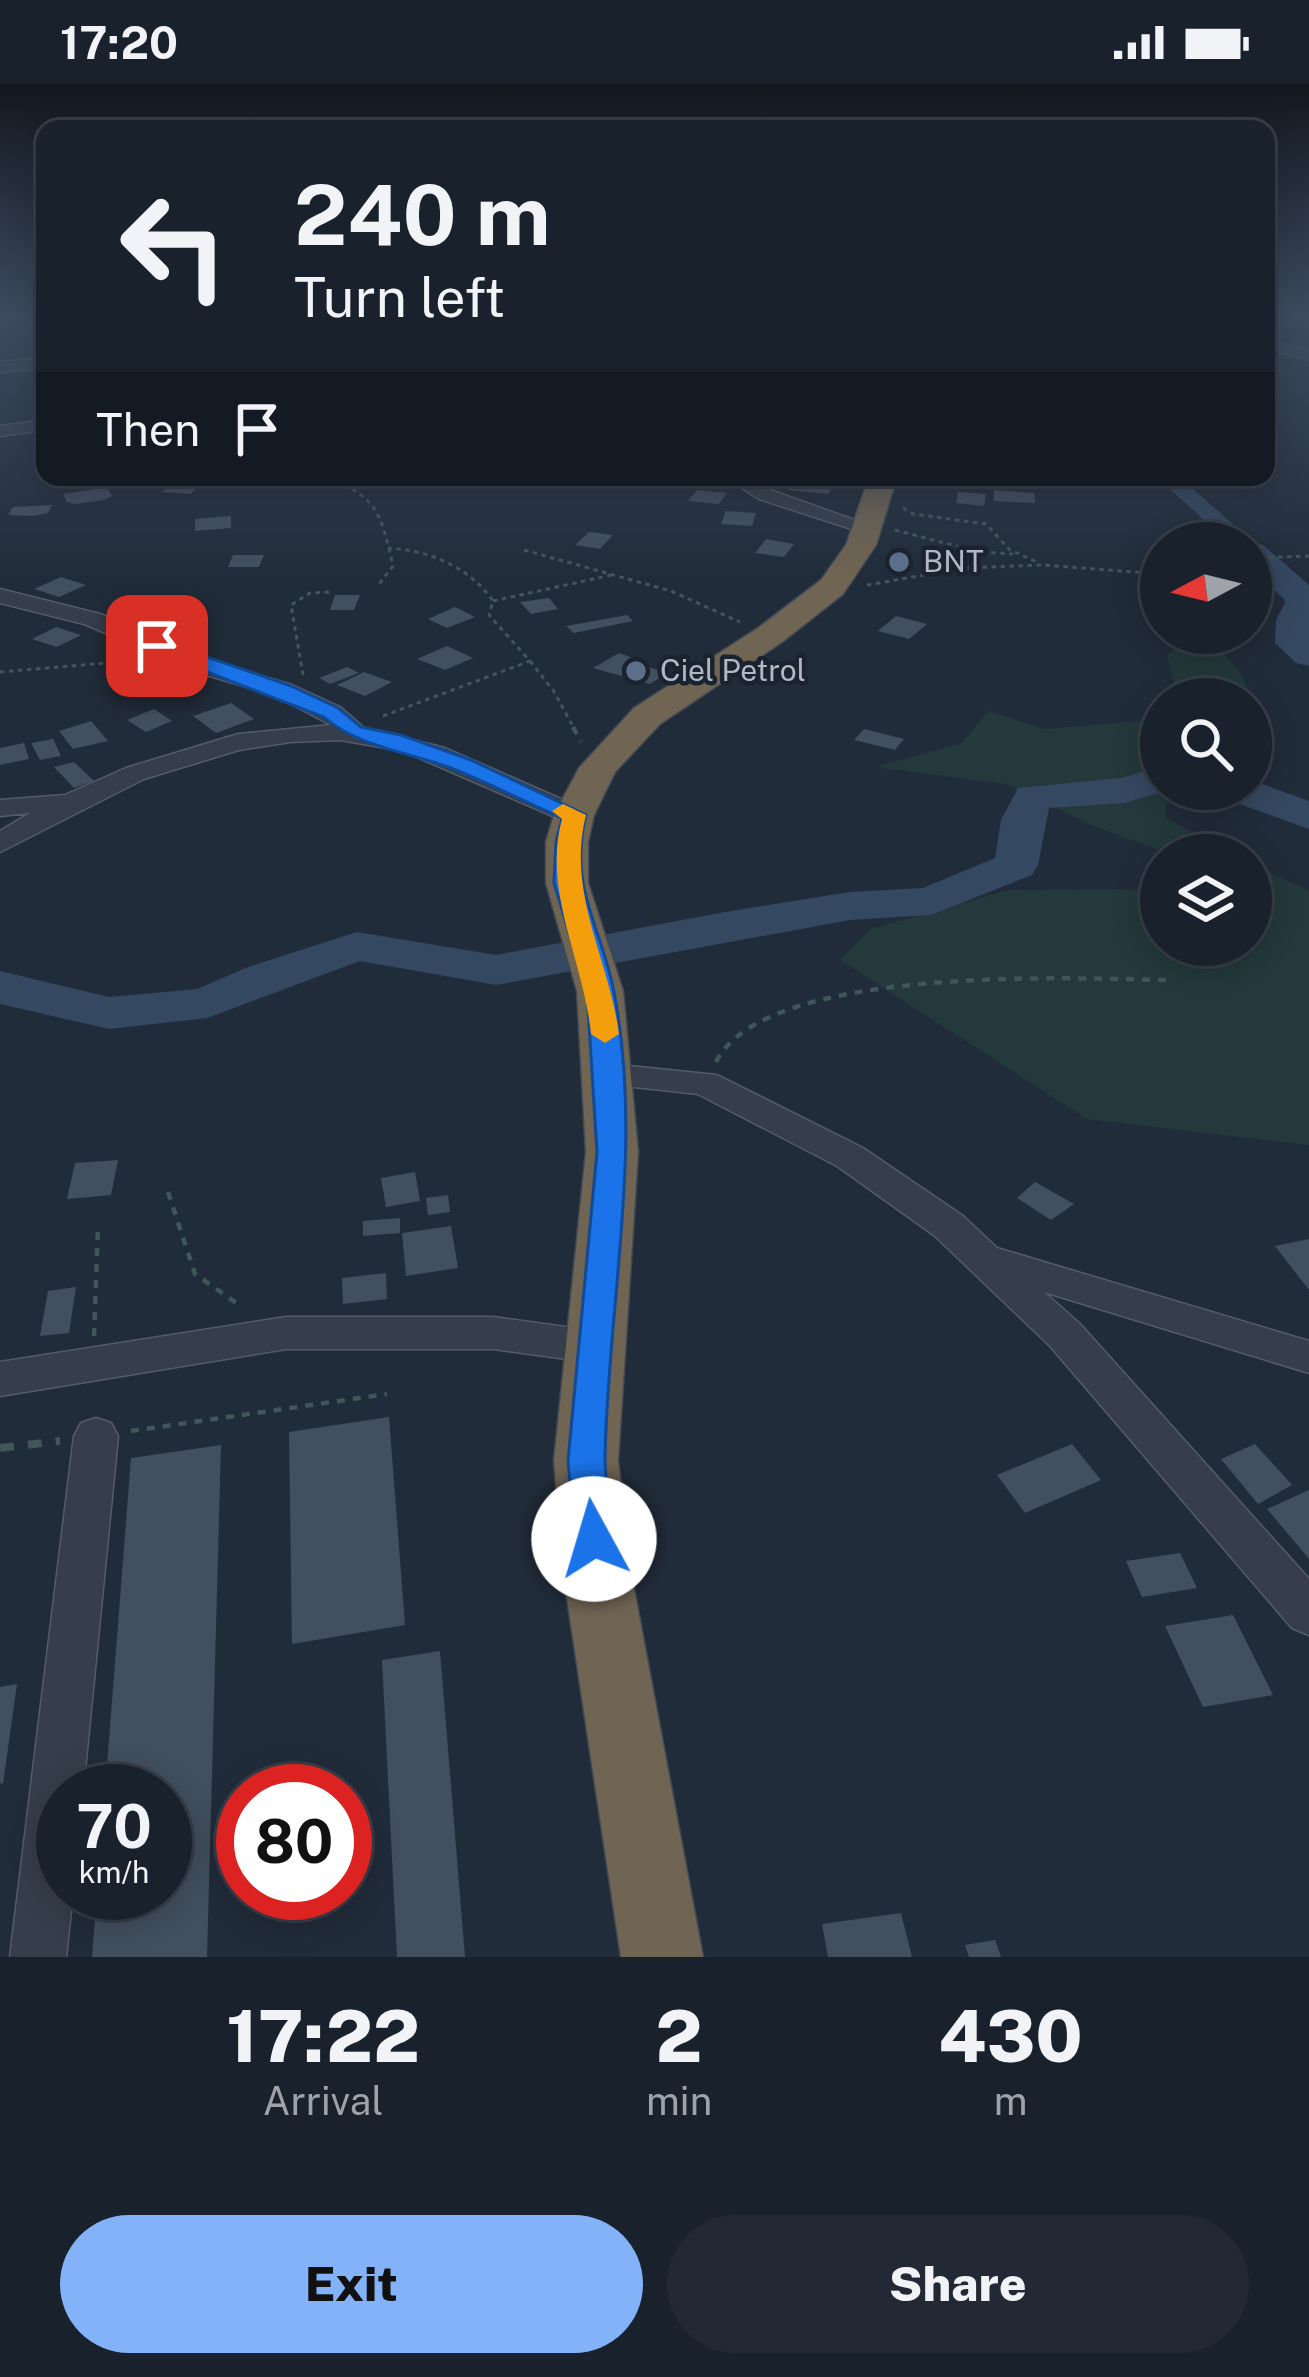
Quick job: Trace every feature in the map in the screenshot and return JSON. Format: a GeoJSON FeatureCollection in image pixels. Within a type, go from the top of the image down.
{"type":"FeatureCollection","features":[{"type":"Feature","properties":{"kind":"highway"},"geometry":{"type":"LineString","coordinates":[[662,1957],[598,1578],[586,1461],[612,1152],[610,1075],[593,967],[567,883],[567,842],[574,815],[598,769],[647,716],[770,635],[832,587],[861,544],[874,500]]}},
{"type":"Feature","properties":{"kind":"street"},"geometry":{"type":"LineString","coordinates":[[0,431],[36,426]]}},
{"type":"Feature","properties":{"kind":"street"},"geometry":{"type":"LineString","coordinates":[[750,486],[766,495],[874,500]]}},
{"type":"Feature","properties":{"kind":"street"},"geometry":{"type":"LineString","coordinates":[[8,601],[92,619],[326,710],[352,730]]}},
{"type":"Feature","properties":{"kind":"street"},"geometry":{"type":"LineString","coordinates":[[0,843],[122,778],[232,745],[352,730],[463,765],[574,815]]}},
{"type":"Feature","properties":{"kind":"street"},"geometry":{"type":"LineString","coordinates":[[0,808],[75,799]]}},
{"type":"Feature","properties":{"kind":"street"},"geometry":{"type":"LineString","coordinates":[[610,1075],[705,1083],[850,1157],[949,1226],[1065,1335],[1309,1613]]}},
{"type":"Feature","properties":{"kind":"street"},"geometry":{"type":"LineString","coordinates":[[984,1259],[1309,1357]]}},
{"type":"Feature","properties":{"kind":"street"},"geometry":{"type":"LineString","coordinates":[[0,1379],[266,1336],[493,1333],[595,1347]]}},
{"type":"Feature","properties":{"kind":"street"},"geometry":{"type":"LineString","coordinates":[[38,1957],[96,1436]]}},
{"type":"Feature","properties":{"kind":"path"},"geometry":{"type":"LineString","coordinates":[[351,486],[364,491],[380,508],[393,566],[379,584]]}},
{"type":"Feature","properties":{"kind":"path"},"geometry":{"type":"LineString","coordinates":[[874,500],[895,530],[980,552],[1018,554]]}},
{"type":"Feature","properties":{"kind":"path"},"geometry":{"type":"LineString","coordinates":[[874,500],[913,514],[986,524],[1018,554],[1042,565]]}},
{"type":"Feature","properties":{"kind":"path"},"geometry":{"type":"LineString","coordinates":[[388,548],[409,548],[478,580],[493,601]]}},
{"type":"Feature","properties":{"kind":"path"},"geometry":{"type":"LineString","coordinates":[[524,550],[670,591],[770,635]]}},
{"type":"Feature","properties":{"kind":"path"},"geometry":{"type":"LineString","coordinates":[[1272,556],[1309,556]]}},
{"type":"Feature","properties":{"kind":"path"},"geometry":{"type":"LineString","coordinates":[[832,587],[886,584],[965,568],[1042,565],[1140,572]]}},
{"type":"Feature","properties":{"kind":"path"},"geometry":{"type":"LineString","coordinates":[[493,601],[617,574]]}},
{"type":"Feature","properties":{"kind":"path"},"geometry":{"type":"LineString","coordinates":[[326,710],[299,668],[291,605],[310,593],[329,592]]}},
{"type":"Feature","properties":{"kind":"path"},"geometry":{"type":"LineString","coordinates":[[493,601],[489,615],[553,690],[598,769]]}},
{"type":"Feature","properties":{"kind":"path"},"geometry":{"type":"LineString","coordinates":[[0,672],[107,663],[157,646]]}},
{"type":"Feature","properties":{"kind":"path"},"geometry":{"type":"LineString","coordinates":[[352,730],[530,662]]}},
{"type":"Feature","properties":{"kind":"path"},"geometry":{"type":"LineString","coordinates":[[705,1083],[728,1039],[796,1005],[1015,975],[1166,980]]}},
{"type":"Feature","properties":{"kind":"path"},"geometry":{"type":"LineString","coordinates":[[168,1192],[195,1274],[238,1303],[266,1336]]}},
{"type":"Feature","properties":{"kind":"path"},"geometry":{"type":"LineString","coordinates":[[93,1364],[98,1227]]}},
{"type":"Feature","properties":{"kind":"path"},"geometry":{"type":"LineString","coordinates":[[0,1448],[387,1394]]}},
{"type":"Feature","properties":{"kind":"green space"},"geometry":{"type":"Polygon","coordinates":[[[1223,654],[1243,678],[1172,678],[1167,655],[1223,654]]]}},
{"type":"Feature","properties":{"kind":"green space"},"geometry":{"type":"Polygon","coordinates":[[[988,711],[1044,729],[1140,721],[1140,810],[1166,810],[1165,817],[1196,834],[1140,834],[1140,843],[1006,784],[875,767],[962,743],[988,711]]]}},
{"type":"Feature","properties":{"kind":"green space"},"geometry":{"type":"Polygon","coordinates":[[[1272,874],[1309,891],[1309,1145],[1087,1119],[840,960],[871,929],[1008,890],[1140,889],[1140,966],[1272,966],[1272,874]]]}},
{"type":"Feature","properties":{"kind":"water"},"geometry":{"type":"Polygon","coordinates":[[[1167,486],[1190,486],[1230,522],[1206,522],[1167,486]]]}},
{"type":"Feature","properties":{"kind":"water"},"geometry":{"type":"Polygon","coordinates":[[[1272,560],[1306,590],[1309,603],[1284,601],[1287,590],[1272,580],[1272,560]]]}},
{"type":"Feature","properties":{"kind":"building"},"geometry":{"type":"Polygon","coordinates":[[[169,486],[200,486],[190,494],[162,492],[169,486]]]}},
{"type":"Feature","properties":{"kind":"building"},"geometry":{"type":"Polygon","coordinates":[[[790,486],[832,486],[828,494],[788,490],[790,486]]]}},
{"type":"Feature","properties":{"kind":"building"},"geometry":{"type":"Polygon","coordinates":[[[107,487],[112,496],[104,500],[75,504],[63,494],[107,487]]]}},
{"type":"Feature","properties":{"kind":"building"},"geometry":{"type":"Polygon","coordinates":[[[697,490],[727,493],[719,504],[688,501],[697,490]]]}},
{"type":"Feature","properties":{"kind":"building"},"geometry":{"type":"Polygon","coordinates":[[[994,490],[1034,493],[1035,503],[994,501],[994,490]]]}},
{"type":"Feature","properties":{"kind":"building"},"geometry":{"type":"Polygon","coordinates":[[[958,492],[986,494],[984,506],[956,503],[958,492]]]}},
{"type":"Feature","properties":{"kind":"building"},"geometry":{"type":"Polygon","coordinates":[[[52,505],[48,513],[8,515],[13,507],[52,505]]]}},
{"type":"Feature","properties":{"kind":"building"},"geometry":{"type":"Polygon","coordinates":[[[726,511],[756,513],[752,526],[721,524],[726,511]]]}},
{"type":"Feature","properties":{"kind":"building"},"geometry":{"type":"Polygon","coordinates":[[[231,516],[231,528],[195,531],[195,519],[231,516]]]}},
{"type":"Feature","properties":{"kind":"building"},"geometry":{"type":"Polygon","coordinates":[[[589,532],[613,535],[600,549],[575,545],[589,532]]]}},
{"type":"Feature","properties":{"kind":"building"},"geometry":{"type":"Polygon","coordinates":[[[766,539],[794,544],[784,557],[755,553],[766,539]]]}},
{"type":"Feature","properties":{"kind":"building"},"geometry":{"type":"Polygon","coordinates":[[[233,555],[264,555],[259,567],[228,567],[233,555]]]}},
{"type":"Feature","properties":{"kind":"building"},"geometry":{"type":"Polygon","coordinates":[[[61,577],[86,585],[59,597],[34,589],[61,577]]]}},
{"type":"Feature","properties":{"kind":"building"},"geometry":{"type":"Polygon","coordinates":[[[335,595],[360,595],[354,610],[330,610],[335,595]]]}},
{"type":"Feature","properties":{"kind":"building"},"geometry":{"type":"Polygon","coordinates":[[[549,598],[558,609],[531,614],[520,602],[549,598]]]}},
{"type":"Feature","properties":{"kind":"building"},"geometry":{"type":"Polygon","coordinates":[[[183,607],[191,619],[166,625],[155,614],[183,607]]]}},
{"type":"Feature","properties":{"kind":"building"},"geometry":{"type":"Polygon","coordinates":[[[455,607],[475,617],[447,628],[428,619],[455,607]]]}},
{"type":"Feature","properties":{"kind":"building"},"geometry":{"type":"Polygon","coordinates":[[[627,615],[633,621],[574,633],[566,626],[627,615]]]}},
{"type":"Feature","properties":{"kind":"building"},"geometry":{"type":"Polygon","coordinates":[[[896,616],[927,624],[909,639],[878,631],[896,616]]]}},
{"type":"Feature","properties":{"kind":"building"},"geometry":{"type":"Polygon","coordinates":[[[56,627],[81,635],[57,647],[32,639],[56,627]]]}},
{"type":"Feature","properties":{"kind":"building"},"geometry":{"type":"Polygon","coordinates":[[[447,646],[473,658],[445,670],[417,659],[447,646]]]}},
{"type":"Feature","properties":{"kind":"building"},"geometry":{"type":"Polygon","coordinates":[[[619,653],[667,673],[650,684],[593,668],[619,653]]]}},
{"type":"Feature","properties":{"kind":"building"},"geometry":{"type":"Polygon","coordinates":[[[347,667],[359,673],[330,684],[319,678],[347,667]]]}},
{"type":"Feature","properties":{"kind":"building"},"geometry":{"type":"Polygon","coordinates":[[[364,672],[392,682],[365,696],[337,685],[364,672]]]}},
{"type":"Feature","properties":{"kind":"building"},"geometry":{"type":"Polygon","coordinates":[[[231,703],[254,719],[216,733],[193,716],[231,703]]]}},
{"type":"Feature","properties":{"kind":"building"},"geometry":{"type":"Polygon","coordinates":[[[154,709],[172,721],[146,732],[127,720],[154,709]]]}},
{"type":"Feature","properties":{"kind":"building"},"geometry":{"type":"Polygon","coordinates":[[[91,721],[108,741],[73,749],[59,731],[91,721]]]}},
{"type":"Feature","properties":{"kind":"building"},"geometry":{"type":"Polygon","coordinates":[[[864,729],[904,739],[895,750],[854,740],[864,729]]]}},
{"type":"Feature","properties":{"kind":"building"},"geometry":{"type":"Polygon","coordinates":[[[53,739],[61,756],[40,760],[31,743],[53,739]]]}},
{"type":"Feature","properties":{"kind":"building"},"geometry":{"type":"Polygon","coordinates":[[[24,743],[29,759],[0,765],[0,748],[24,743]]]}},
{"type":"Feature","properties":{"kind":"building"},"geometry":{"type":"Polygon","coordinates":[[[74,762],[94,781],[74,788],[54,767],[74,762]]]}},
{"type":"Feature","properties":{"kind":"building"},"geometry":{"type":"Polygon","coordinates":[[[118,1160],[111,1195],[67,1199],[75,1163],[118,1160]]]}},
{"type":"Feature","properties":{"kind":"building"},"geometry":{"type":"Polygon","coordinates":[[[415,1172],[420,1201],[386,1207],[381,1178],[415,1172]]]}},
{"type":"Feature","properties":{"kind":"building"},"geometry":{"type":"Polygon","coordinates":[[[1035,1182],[1074,1204],[1051,1220],[1017,1198],[1035,1182]]]}},
{"type":"Feature","properties":{"kind":"building"},"geometry":{"type":"Polygon","coordinates":[[[448,1195],[450,1212],[428,1215],[426,1198],[448,1195]]]}},
{"type":"Feature","properties":{"kind":"building"},"geometry":{"type":"Polygon","coordinates":[[[400,1218],[400,1233],[363,1236],[363,1221],[400,1218]]]}},
{"type":"Feature","properties":{"kind":"building"},"geometry":{"type":"Polygon","coordinates":[[[451,1226],[458,1268],[406,1276],[402,1233],[451,1226]]]}},
{"type":"Feature","properties":{"kind":"building"},"geometry":{"type":"Polygon","coordinates":[[[1309,1239],[1309,1290],[1275,1246],[1309,1239]]]}},
{"type":"Feature","properties":{"kind":"building"},"geometry":{"type":"Polygon","coordinates":[[[386,1273],[387,1299],[343,1304],[342,1278],[386,1273]]]}},
{"type":"Feature","properties":{"kind":"building"},"geometry":{"type":"Polygon","coordinates":[[[76,1287],[69,1333],[40,1336],[48,1291],[76,1287]]]}},
{"type":"Feature","properties":{"kind":"building"},"geometry":{"type":"Polygon","coordinates":[[[389,1417],[405,1625],[292,1644],[289,1432],[389,1417]]]}},
{"type":"Feature","properties":{"kind":"building"},"geometry":{"type":"Polygon","coordinates":[[[1072,1444],[1101,1480],[1025,1513],[997,1475],[1072,1444]]]}},
{"type":"Feature","properties":{"kind":"building"},"geometry":{"type":"Polygon","coordinates":[[[1255,1444],[1292,1485],[1258,1504],[1221,1459],[1255,1444]]]}},
{"type":"Feature","properties":{"kind":"building"},"geometry":{"type":"Polygon","coordinates":[[[221,1445],[207,1957],[92,1957],[95,1920],[192,1920],[192,1764],[107,1764],[131,1458],[221,1445]]]}},
{"type":"Feature","properties":{"kind":"building"},"geometry":{"type":"Polygon","coordinates":[[[1309,1490],[1309,1559],[1267,1509],[1309,1490]]]}},
{"type":"Feature","properties":{"kind":"building"},"geometry":{"type":"Polygon","coordinates":[[[1180,1553],[1197,1588],[1142,1597],[1126,1561],[1180,1553]]]}},
{"type":"Feature","properties":{"kind":"building"},"geometry":{"type":"Polygon","coordinates":[[[1233,1615],[1273,1695],[1203,1707],[1165,1626],[1233,1615]]]}},
{"type":"Feature","properties":{"kind":"building"},"geometry":{"type":"Polygon","coordinates":[[[440,1651],[465,1957],[397,1957],[382,1660],[440,1651]]]}},
{"type":"Feature","properties":{"kind":"building"},"geometry":{"type":"Polygon","coordinates":[[[17,1684],[3,1784],[0,1687],[17,1684]]]}},
{"type":"Feature","properties":{"kind":"building"},"geometry":{"type":"Polygon","coordinates":[[[901,1913],[912,1957],[828,1957],[822,1924],[901,1913]]]}},
{"type":"Feature","properties":{"kind":"building"},"geometry":{"type":"Polygon","coordinates":[[[995,1940],[1001,1957],[969,1957],[965,1945],[995,1940]]]}},
{"type":"Feature","properties":{"kind":"waterway"},"geometry":{"type":"LineString","coordinates":[[1272,571],[1304,599],[1294,620],[1293,643],[1309,655]]}},
{"type":"Feature","properties":{"kind":"waterway"},"geometry":{"type":"LineString","coordinates":[[0,986],[23,996],[109,1013],[207,1003],[265,977],[357,946],[496,970],[850,906],[931,901],[1016,865],[1023,820],[1033,797],[1140,785]]}},
{"type":"Feature","properties":{"kind":"waterway"},"geometry":{"type":"LineString","coordinates":[[1272,802],[1309,816]]}},
{"type":"Feature","properties":{"kind":"slow traffic"},"geometry":{"type":"LineString","coordinates":[[563,811],[574,815],[567,842],[567,883],[600,992],[605,1034]]}},
{"type":"Feature","properties":{"kind":"place","name":"BNT"},"geometry":{"type":"Point","coordinates":[899,562]}},
{"type":"Feature","properties":{"kind":"place","name":"Ciel Petrol"},"geometry":{"type":"Point","coordinates":[636,671]}},
{"type":"Feature","properties":{"kind":"route"},"geometry":{"type":"LineString","coordinates":[[157,646],[284,691],[331,712],[354,732],[393,740],[463,765],[529,799],[574,815],[567,842],[567,883],[600,992],[610,1075],[612,1152],[586,1461],[594,1539]]}}]}
